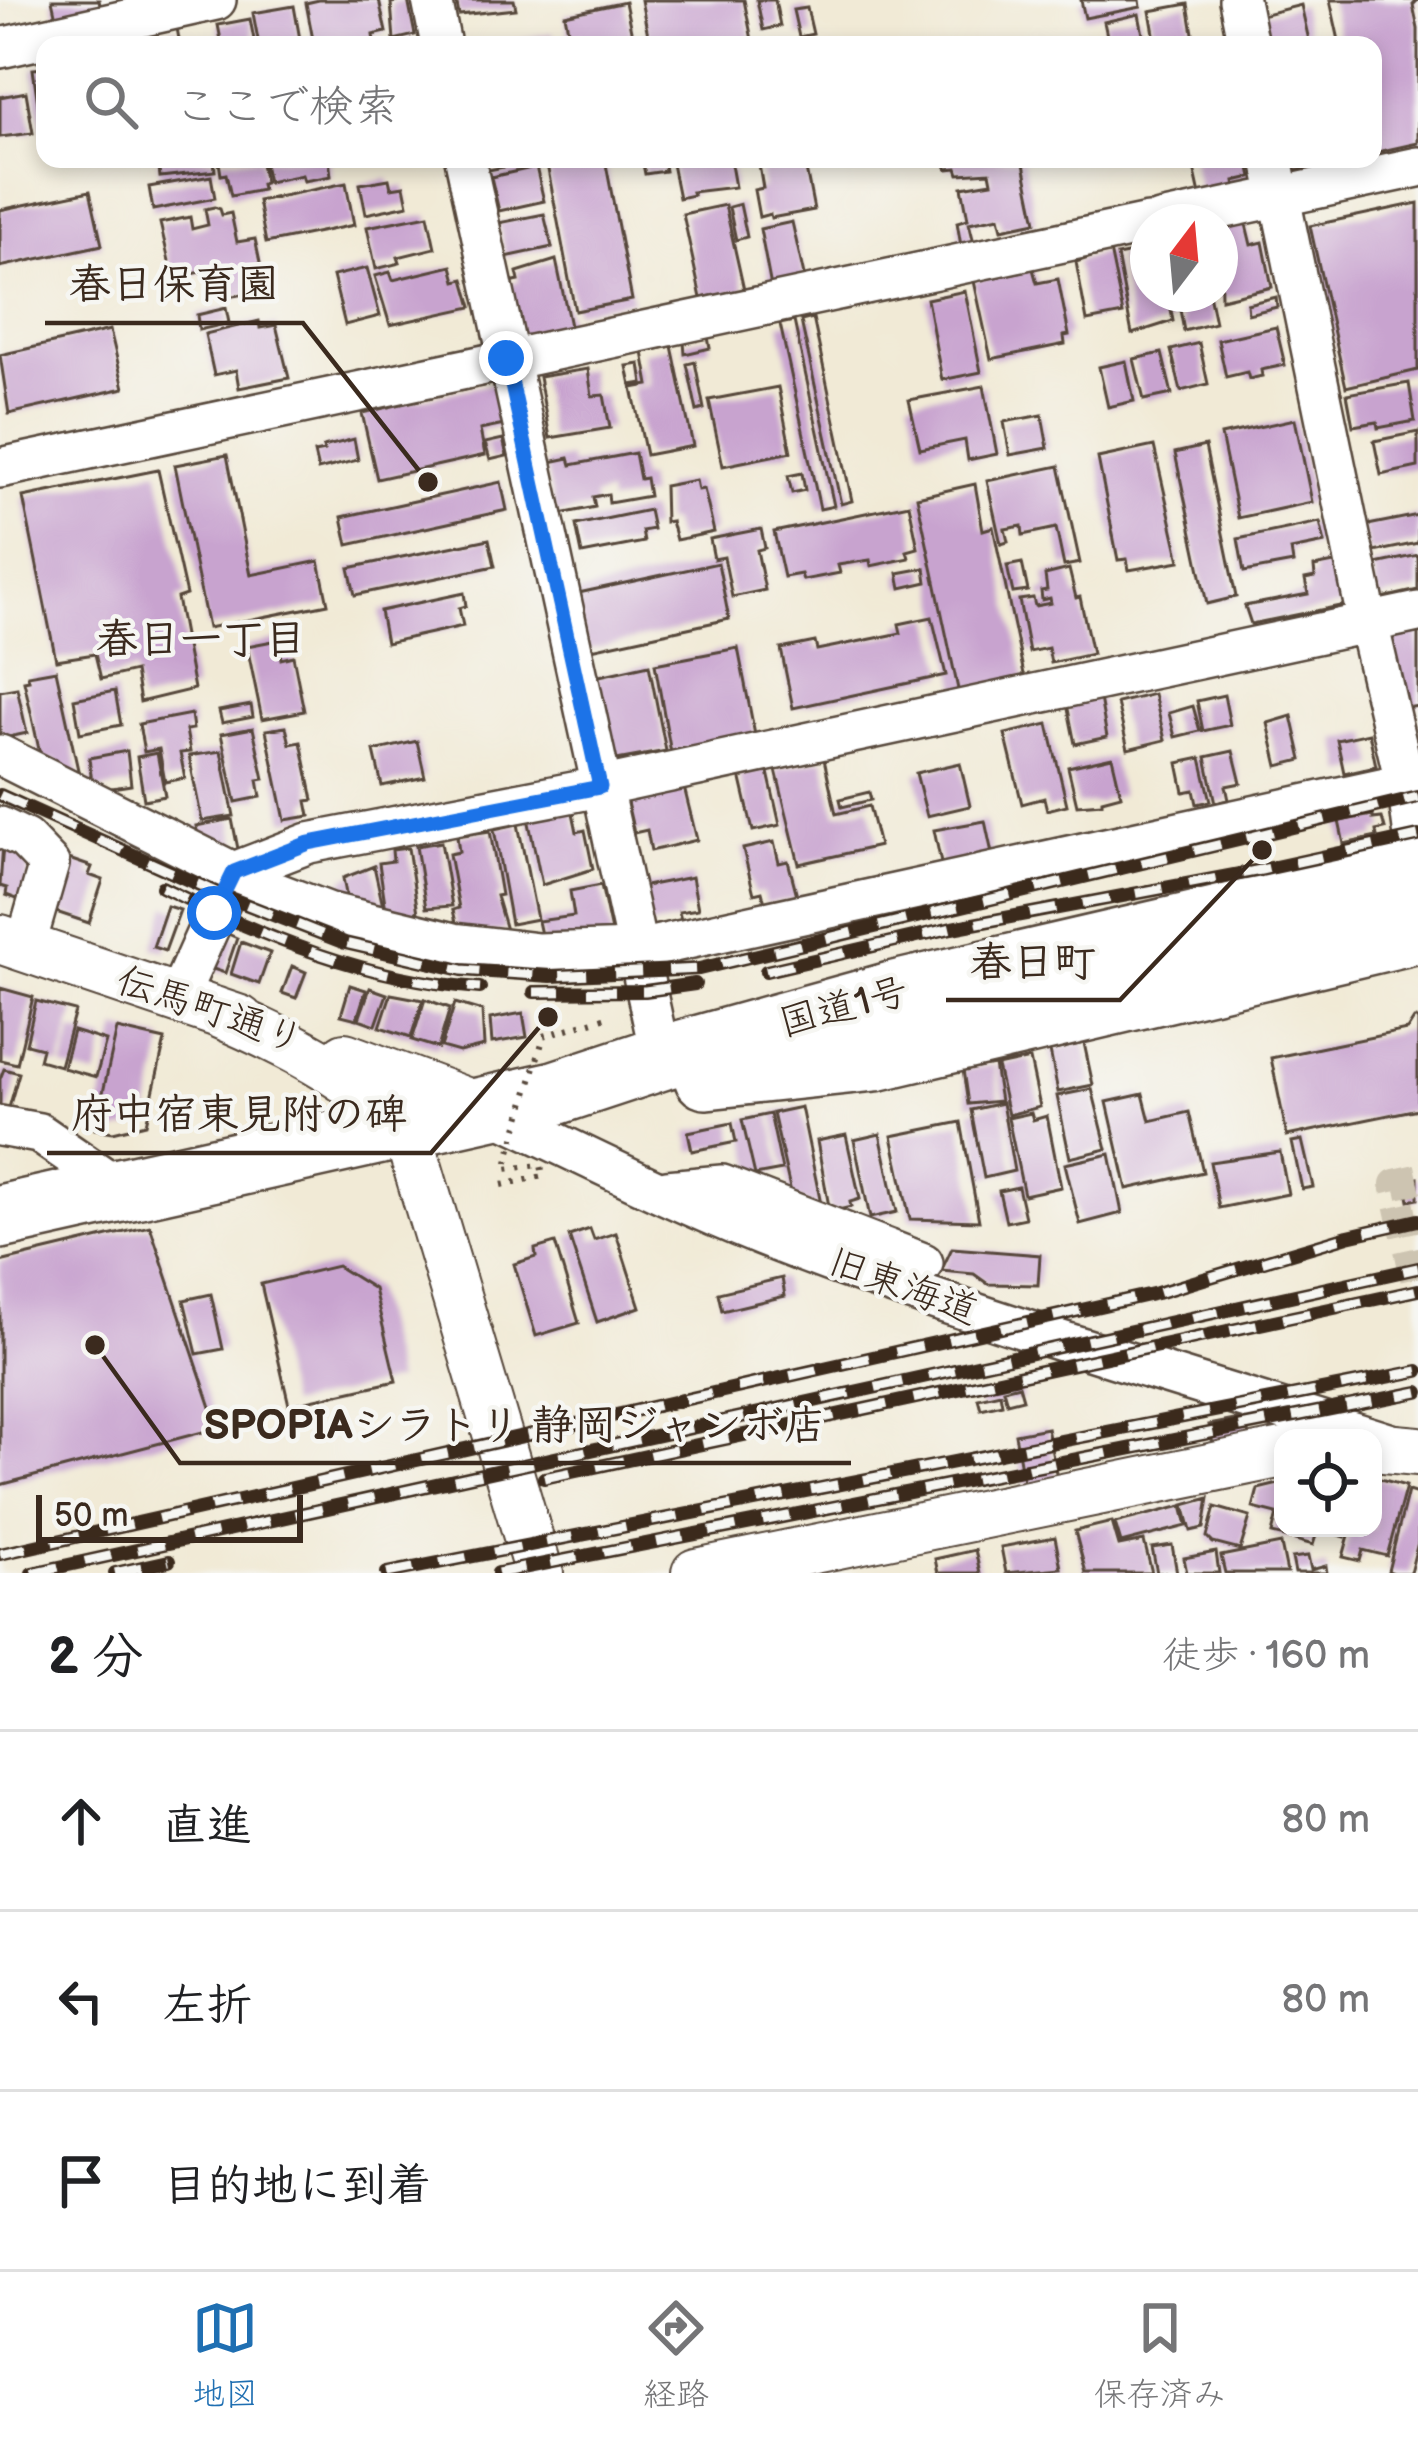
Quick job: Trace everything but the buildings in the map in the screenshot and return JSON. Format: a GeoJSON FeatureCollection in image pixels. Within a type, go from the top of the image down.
{"type":"FeatureCollection","features":[{"type":"Feature","properties":{"kind":"highway","name":"国道1号"},"geometry":{"type":"LineString","coordinates":[[0,1216],[555,1094],[661,1058],[895,993],[1418,869]]}},
{"type":"Feature","properties":{"kind":"highway","name":"国道1号"},"geometry":{"type":"LineString","coordinates":[[555,1094],[875,1059],[1418,931]]}},
{"type":"Feature","properties":{"kind":"street"},"geometry":{"type":"LineString","coordinates":[[54,36],[216,0]]}},
{"type":"Feature","properties":{"kind":"street"},"geometry":{"type":"LineString","coordinates":[[432,0],[439,36]]}},
{"type":"Feature","properties":{"kind":"street"},"geometry":{"type":"LineString","coordinates":[[1239,0],[1246,36]]}},
{"type":"Feature","properties":{"kind":"street"},"geometry":{"type":"LineString","coordinates":[[0,48],[36,40]]}},
{"type":"Feature","properties":{"kind":"street"},"geometry":{"type":"LineString","coordinates":[[1207,204],[1276,178],[1418,167]]}},
{"type":"Feature","properties":{"kind":"street"},"geometry":{"type":"LineString","coordinates":[[467,168],[661,1058]]}},
{"type":"Feature","properties":{"kind":"street"},"geometry":{"type":"LineString","coordinates":[[1276,178],[1368,623],[1410,782],[1418,869]]}},
{"type":"Feature","properties":{"kind":"street"},"geometry":{"type":"LineString","coordinates":[[0,468],[1130,228]]}},
{"type":"Feature","properties":{"kind":"street"},"geometry":{"type":"LineString","coordinates":[[234,872],[309,843],[600,787],[1418,612]]}},
{"type":"Feature","properties":{"kind":"street"},"geometry":{"type":"LineString","coordinates":[[0,755],[234,872],[330,913],[454,943],[538,953],[637,950],[1410,782]]}},
{"type":"Feature","properties":{"kind":"street"},"geometry":{"type":"LineString","coordinates":[[0,827],[25,839],[49,864],[13,943]]}},
{"type":"Feature","properties":{"kind":"street"},"geometry":{"type":"LineString","coordinates":[[234,872],[196,1005],[272,1036],[353,1082],[406,1128],[539,1573]]}},
{"type":"Feature","properties":{"kind":"street","name":"伝馬町通り"},"geometry":{"type":"LineString","coordinates":[[13,943],[487,1110]]}},
{"type":"Feature","properties":{"kind":"street","name":"旧東海道"},"geometry":{"type":"LineString","coordinates":[[487,1110],[758,1234],[977,1314],[1384,1444]]}},
{"type":"Feature","properties":{"kind":"street"},"geometry":{"type":"LineString","coordinates":[[0,1126],[40,1133],[119,1188]]}},
{"type":"Feature","properties":{"kind":"street"},"geometry":{"type":"LineString","coordinates":[[662,1190],[722,1185],[923,1262]]}},
{"type":"Feature","properties":{"kind":"street"},"geometry":{"type":"LineString","coordinates":[[696,1573],[757,1567],[1274,1455]]}},
{"type":"Feature","properties":{"kind":"path"},"geometry":{"type":"LineString","coordinates":[[502,1185],[543,1177],[541,1165],[505,1169],[544,1036],[607,1017]]}},
{"type":"Feature","properties":{"kind":"tunnel"},"geometry":{"type":"LineString","coordinates":[[1418,1179],[1395,1184],[1418,1291]]}},
{"type":"Feature","properties":{"kind":"railway"},"geometry":{"type":"LineString","coordinates":[[0,795],[222,895],[345,943],[462,970],[551,976],[699,969],[1418,797]]}},
{"type":"Feature","properties":{"kind":"railway"},"geometry":{"type":"LineString","coordinates":[[766,971],[952,928],[1418,836]]}},
{"type":"Feature","properties":{"kind":"railway"},"geometry":{"type":"LineString","coordinates":[[162,887],[238,923],[356,966],[480,988]]}},
{"type":"Feature","properties":{"kind":"railway"},"geometry":{"type":"LineString","coordinates":[[534,992],[645,991],[695,984]]}},
{"type":"Feature","properties":{"kind":"railway"},"geometry":{"type":"LineString","coordinates":[[0,1554],[1157,1293],[1418,1220]]}},
{"type":"Feature","properties":{"kind":"railway"},"geometry":{"type":"LineString","coordinates":[[32,1573],[1418,1268]]}},
{"type":"Feature","properties":{"kind":"railway"},"geometry":{"type":"LineString","coordinates":[[544,1478],[1418,1290]]}},
{"type":"Feature","properties":{"kind":"railway"},"geometry":{"type":"LineString","coordinates":[[387,1573],[1418,1371]]}},
{"type":"Feature","properties":{"kind":"railway"},"geometry":{"type":"LineString","coordinates":[[498,1573],[1418,1392]]}},
{"type":"Feature","properties":{"kind":"railway"},"geometry":{"type":"LineString","coordinates":[[115,1573],[169,1561]]}},
{"type":"Feature","properties":{"kind":"place","name":"春日保育園"},"geometry":{"type":"Point","coordinates":[428,482]}},
{"type":"Feature","properties":{"kind":"place","name":"春日町"},"geometry":{"type":"Point","coordinates":[1262,850]}},
{"type":"Feature","properties":{"kind":"place","name":"府中宿東見附の碑"},"geometry":{"type":"Point","coordinates":[548,1017]}},
{"type":"Feature","properties":{"kind":"place","name":"SPOPIAシラトリ 静岡ジャンボ店"},"geometry":{"type":"Point","coordinates":[95,1345]}},
{"type":"Feature","properties":{"kind":"district","name":"春日一丁目"},"geometry":{"type":"Point","coordinates":[201,640]}},
{"type":"Feature","properties":{"kind":"route"},"geometry":{"type":"LineString","coordinates":[[214,913],[234,872],[309,843],[600,787],[506,358]]}}]}
